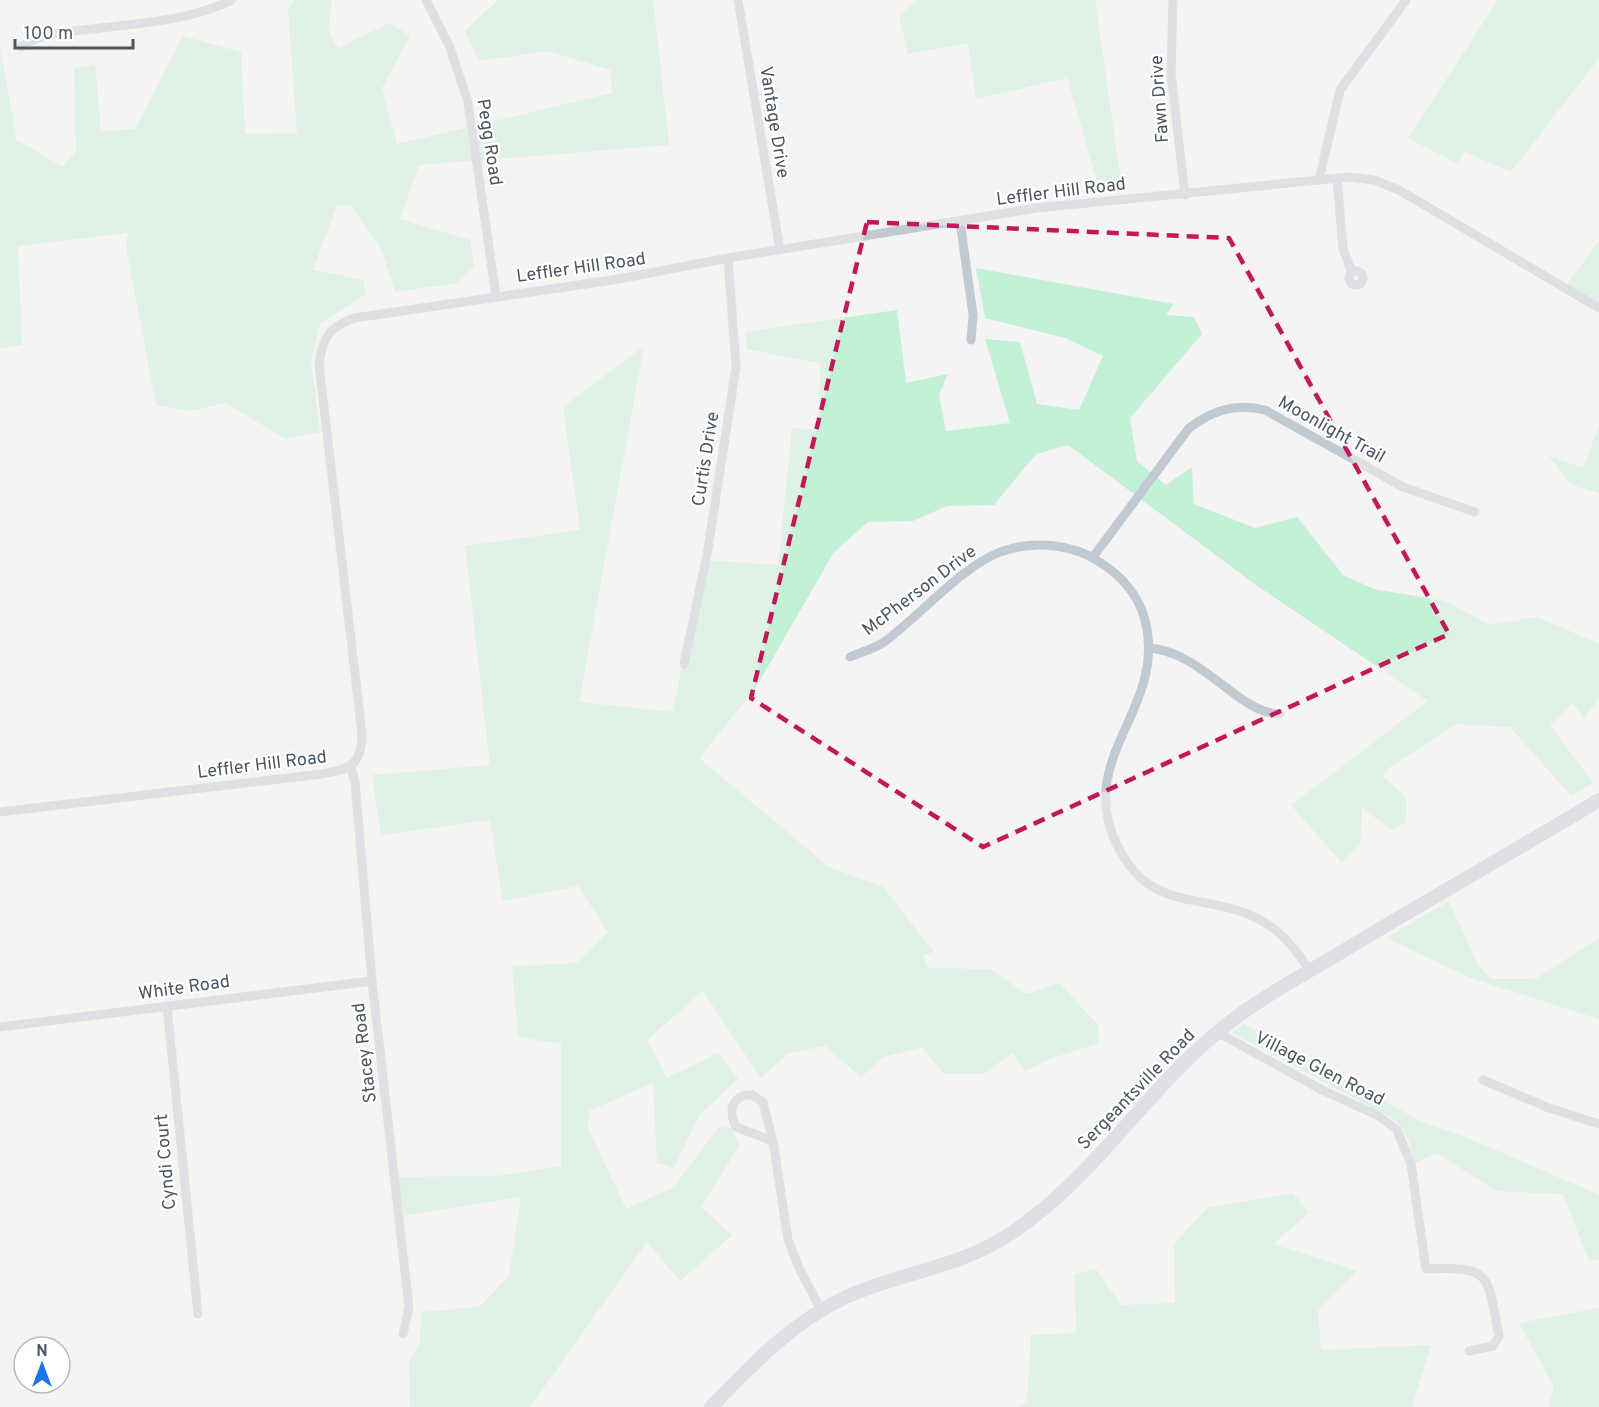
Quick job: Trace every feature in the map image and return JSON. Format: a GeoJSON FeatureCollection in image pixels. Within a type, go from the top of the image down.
{"type":"FeatureCollection","features":[{"type":"Feature","properties":{"kind":"main road","name":"Sergeantsville Road"},"geometry":{"type":"LineString","coordinates":[[711,1407],[772,1346],[821,1310],[866,1289],[963,1260],[1017,1230],[1066,1187],[1191,1056],[1217,1032],[1310,971],[1599,800]]}},
{"type":"Feature","properties":{"kind":"street"},"geometry":{"type":"LineString","coordinates":[[21,47],[41,36],[165,20],[202,11],[232,0]]}},
{"type":"Feature","properties":{"kind":"street","name":"Pegg Road"},"geometry":{"type":"LineString","coordinates":[[426,0],[449,45],[468,102],[496,297]]}},
{"type":"Feature","properties":{"kind":"street","name":"Vantage Drive"},"geometry":{"type":"LineString","coordinates":[[738,0],[780,250]]}},
{"type":"Feature","properties":{"kind":"street","name":"Fawn Drive"},"geometry":{"type":"LineString","coordinates":[[1173,0],[1172,75],[1185,195]]}},
{"type":"Feature","properties":{"kind":"street"},"geometry":{"type":"LineString","coordinates":[[1319,180],[1340,90],[1406,0]]}},
{"type":"Feature","properties":{"kind":"street"},"geometry":{"type":"LineString","coordinates":[[1337,178],[1343,249],[1352,272]]}},
{"type":"Feature","properties":{"kind":"street","name":"Leffler Hill Road"},"geometry":{"type":"LineString","coordinates":[[0,812],[322,774],[351,767],[360,755],[362,734],[319,364],[321,351],[331,329],[354,318],[633,277],[728,258],[1058,206],[1337,178],[1374,180],[1399,190],[1599,308]]}},
{"type":"Feature","properties":{"kind":"street"},"geometry":{"type":"LineString","coordinates":[[960,221],[973,315],[971,340]]}},
{"type":"Feature","properties":{"kind":"street","name":"Curtis Drive"},"geometry":{"type":"LineString","coordinates":[[684,664],[707,555],[736,367],[728,258]]}},
{"type":"Feature","properties":{"kind":"street","name":"Moonlight Trail"},"geometry":{"type":"LineString","coordinates":[[1093,558],[1189,428],[1208,415],[1228,408],[1253,407],[1266,410],[1403,487],[1475,512]]}},
{"type":"Feature","properties":{"kind":"street","name":"McPherson Drive"},"geometry":{"type":"LineString","coordinates":[[850,657],[882,643],[981,561],[1005,550],[1030,545],[1055,545],[1093,558],[1118,574],[1133,592],[1143,613],[1150,648],[1142,693],[1113,755],[1107,778],[1107,811],[1113,837],[1126,861],[1158,889],[1187,901],[1236,910],[1260,920],[1284,937],[1310,971]]}},
{"type":"Feature","properties":{"kind":"street"},"geometry":{"type":"LineString","coordinates":[[1150,648],[1183,656],[1261,711],[1280,714]]}},
{"type":"Feature","properties":{"kind":"street","name":"Stacey Road"},"geometry":{"type":"LineString","coordinates":[[351,767],[357,803],[372,981],[410,1307],[403,1334]]}},
{"type":"Feature","properties":{"kind":"street","name":"White Road"},"geometry":{"type":"LineString","coordinates":[[0,1027],[372,981]]}},
{"type":"Feature","properties":{"kind":"street","name":"Cyndi Court"},"geometry":{"type":"LineString","coordinates":[[167,1006],[198,1314]]}},
{"type":"Feature","properties":{"kind":"street","name":"Village Glen Road"},"geometry":{"type":"LineString","coordinates":[[1217,1032],[1324,1091],[1377,1115],[1397,1130],[1411,1164],[1426,1269],[1470,1269],[1480,1275],[1488,1287],[1499,1336],[1493,1346],[1469,1351]]}},
{"type":"Feature","properties":{"kind":"street"},"geometry":{"type":"LineString","coordinates":[[1483,1080],[1549,1108],[1599,1124]]}},
{"type":"Feature","properties":{"kind":"street"},"geometry":{"type":"LineString","coordinates":[[773,1142],[736,1127],[731,1109],[739,1097],[752,1095],[763,1102],[773,1142],[788,1240],[799,1268],[821,1310]]}},
{"type":"Feature","properties":{"kind":"highlighted area"},"geometry":{"type":"Polygon","coordinates":[[[867,222],[1229,238],[1449,634],[983,847],[751,698],[867,222]]]}},
{"type":"Feature","properties":{"kind":"green space"},"geometry":{"type":"Polygon","coordinates":[[[294,0],[332,0],[328,31],[338,48],[390,23],[410,36],[382,88],[397,144],[612,93],[611,70],[546,51],[479,61],[465,31],[498,0],[653,0],[669,145],[419,165],[400,219],[470,240],[474,267],[457,283],[395,292],[382,250],[351,206],[337,205],[313,270],[363,280],[366,294],[320,324],[311,360],[320,432],[285,439],[226,403],[190,411],[156,405],[126,247],[128,233],[18,246],[22,345],[0,348],[0,48],[17,140],[63,167],[76,151],[74,69],[95,64],[101,131],[135,129],[183,36],[241,52],[245,134],[297,133],[288,9],[294,0]]]}},
{"type":"Feature","properties":{"kind":"green space"},"geometry":{"type":"Polygon","coordinates":[[[918,0],[1095,0],[1122,189],[1100,191],[1067,78],[976,99],[968,43],[908,54],[899,16],[918,0]]]}},
{"type":"Feature","properties":{"kind":"green space"},"geometry":{"type":"Polygon","coordinates":[[[1498,0],[1599,0],[1599,58],[1511,172],[1465,152],[1457,163],[1408,138],[1498,0]]]}},
{"type":"Feature","properties":{"kind":"green space"},"geometry":{"type":"Polygon","coordinates":[[[1599,241],[1599,308],[1565,287],[1599,241]]]}},
{"type":"Feature","properties":{"kind":"green space"},"geometry":{"type":"Polygon","coordinates":[[[976,268],[1174,304],[1166,315],[1194,317],[1202,334],[1130,418],[1137,461],[1166,485],[1192,467],[1194,504],[1255,528],[1297,517],[1343,575],[1374,589],[1445,601],[1490,625],[1538,617],[1599,644],[1599,698],[1584,718],[1573,703],[1550,725],[1593,783],[1571,796],[1510,727],[1457,724],[1390,767],[1382,776],[1406,797],[1406,822],[1392,830],[1362,808],[1360,845],[1342,863],[1291,805],[1428,701],[1256,585],[1068,445],[1036,454],[994,505],[947,506],[913,521],[868,522],[834,552],[755,689],[699,758],[829,867],[883,887],[934,952],[923,955],[928,968],[990,969],[1026,994],[1059,983],[1098,1025],[1099,1043],[1052,1058],[1025,1071],[1012,1053],[983,1074],[944,1074],[922,1047],[884,1057],[861,1077],[825,1046],[789,1053],[761,1078],[703,991],[647,1040],[667,1078],[718,1053],[738,1079],[699,1115],[674,1168],[657,1163],[653,1083],[589,1111],[588,1128],[626,1209],[674,1187],[719,1127],[731,1128],[739,1146],[701,1207],[732,1235],[680,1281],[647,1242],[530,1407],[410,1407],[409,1361],[420,1343],[421,1312],[479,1307],[509,1276],[521,1197],[395,1217],[391,1177],[497,1176],[561,1166],[561,1044],[518,1037],[512,966],[578,963],[608,932],[578,886],[503,901],[490,820],[381,835],[372,775],[490,765],[465,546],[580,530],[563,407],[644,346],[579,702],[673,712],[703,560],[778,565],[792,428],[819,430],[820,363],[747,349],[745,332],[897,310],[906,383],[948,374],[939,395],[946,431],[1010,423],[985,339],[1020,342],[1037,404],[1079,410],[1103,356],[1065,338],[985,318],[976,268]]]}},
{"type":"Feature","properties":{"kind":"green space"},"geometry":{"type":"Polygon","coordinates":[[[1599,426],[1599,493],[1572,485],[1549,456],[1583,468],[1599,426]]]}},
{"type":"Feature","properties":{"kind":"green space"},"geometry":{"type":"Polygon","coordinates":[[[1449,901],[1477,963],[1491,979],[1535,979],[1599,938],[1599,1019],[1471,978],[1386,938],[1449,901]]]}},
{"type":"Feature","properties":{"kind":"green space"},"geometry":{"type":"Polygon","coordinates":[[[1244,1024],[1424,1123],[1468,1138],[1599,1195],[1599,1259],[1589,1261],[1563,1194],[1496,1191],[1437,1153],[1415,1163],[1409,1141],[1395,1120],[1232,1033],[1244,1024]]]}},
{"type":"Feature","properties":{"kind":"green space"},"geometry":{"type":"Polygon","coordinates":[[[1293,1193],[1309,1213],[1273,1244],[1357,1271],[1318,1311],[1321,1350],[1431,1345],[1412,1407],[1017,1407],[1027,1401],[1031,1335],[1076,1333],[1075,1274],[1096,1269],[1121,1305],[1175,1303],[1174,1244],[1207,1208],[1293,1193]]]}},
{"type":"Feature","properties":{"kind":"green space"},"geometry":{"type":"Polygon","coordinates":[[[1599,1308],[1599,1407],[1548,1407],[1554,1387],[1519,1323],[1599,1308]]]}}]}
